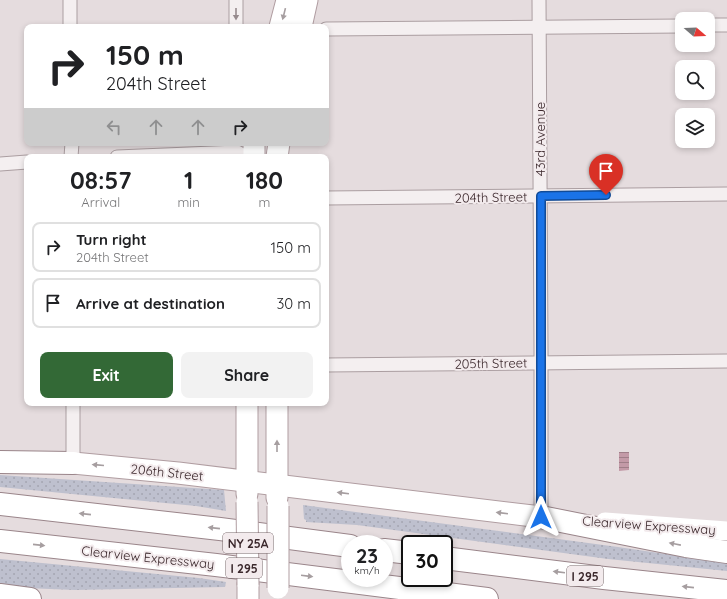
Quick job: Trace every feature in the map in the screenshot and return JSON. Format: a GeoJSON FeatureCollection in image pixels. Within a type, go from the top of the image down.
{"type":"FeatureCollection","features":[{"type":"Feature","properties":{"kind":"highway"},"geometry":{"type":"LineString","coordinates":[[0,462],[73,463]]}},
{"type":"Feature","properties":{"kind":"highway"},"geometry":{"type":"LineString","coordinates":[[0,504],[341,545]]}},
{"type":"Feature","properties":{"kind":"highway"},"geometry":{"type":"LineString","coordinates":[[541,517],[686,546],[727,552]]}},
{"type":"Feature","properties":{"kind":"highway","name":"Clearview Expressway"},"geometry":{"type":"LineString","coordinates":[[0,541],[216,565],[487,599]]}},
{"type":"Feature","properties":{"kind":"highway","name":"I 295"},"geometry":{"type":"LineString","coordinates":[[453,559],[604,578],[727,591]]}},
{"type":"Feature","properties":{"kind":"highway"},"geometry":{"type":"LineString","coordinates":[[0,595],[30,599]]}},
{"type":"Feature","properties":{"kind":"main road"},"geometry":{"type":"LineString","coordinates":[[281,24],[287,0]]}},
{"type":"Feature","properties":{"kind":"main road"},"geometry":{"type":"LineString","coordinates":[[302,24],[307,0]]}},
{"type":"Feature","properties":{"kind":"main road","name":"NY 25A"},"geometry":{"type":"LineString","coordinates":[[247,406],[262,483],[278,506],[278,594]]}},
{"type":"Feature","properties":{"kind":"main road"},"geometry":{"type":"LineString","coordinates":[[262,483],[276,406]]}},
{"type":"Feature","properties":{"kind":"main road","name":"206th Street"},"geometry":{"type":"LineString","coordinates":[[73,463],[262,483]]}},
{"type":"Feature","properties":{"kind":"main road","name":"Clearview Expressway"},"geometry":{"type":"LineString","coordinates":[[262,483],[541,517]]}},
{"type":"Feature","properties":{"kind":"main road","name":"NY 25A"},"geometry":{"type":"LineString","coordinates":[[248,592],[247,502],[262,483]]}},
{"type":"Feature","properties":{"kind":"street"},"geometry":{"type":"LineString","coordinates":[[70,0],[70,24]]}},
{"type":"Feature","properties":{"kind":"street"},"geometry":{"type":"LineString","coordinates":[[236,0],[236,24]]}},
{"type":"Feature","properties":{"kind":"street","name":"43rd Avenue"},"geometry":{"type":"LineString","coordinates":[[539,0],[541,196],[541,517]]}},
{"type":"Feature","properties":{"kind":"street"},"geometry":{"type":"LineString","coordinates":[[715,26],[727,25]]}},
{"type":"Feature","properties":{"kind":"street"},"geometry":{"type":"LineString","coordinates":[[329,29],[675,26]]}},
{"type":"Feature","properties":{"kind":"street"},"geometry":{"type":"LineString","coordinates":[[172,154],[246,150]]}},
{"type":"Feature","properties":{"kind":"street"},"geometry":{"type":"LineString","coordinates":[[0,164],[24,162]]}},
{"type":"Feature","properties":{"kind":"street","name":"204th Street"},"geometry":{"type":"LineString","coordinates":[[329,198],[727,194]]}},
{"type":"Feature","properties":{"kind":"street","name":"205th Street"},"geometry":{"type":"LineString","coordinates":[[329,365],[727,361]]}},
{"type":"Feature","properties":{"kind":"street"},"geometry":{"type":"LineString","coordinates":[[0,452],[73,463],[73,406]]}},
{"type":"Feature","properties":{"kind":"street","name":"Clearview Expressway"},"geometry":{"type":"LineString","coordinates":[[541,517],[727,531]]}},
{"type":"Feature","properties":{"kind":"shaded area"},"geometry":{"type":"Polygon","coordinates":[[[619,452],[629,452],[629,470],[619,471],[619,452]]]}},
{"type":"Feature","properties":{"kind":"shaded area"},"geometry":{"type":"Polygon","coordinates":[[[0,475],[224,490],[226,511],[196,506],[0,487],[0,475]]]}},
{"type":"Feature","properties":{"kind":"shaded area"},"geometry":{"type":"Polygon","coordinates":[[[303,505],[727,563],[727,571],[608,559],[453,538],[453,535],[431,535],[357,525],[306,522],[304,519],[303,505]]]}},
{"type":"Feature","properties":{"kind":"shaded area"},"geometry":{"type":"Polygon","coordinates":[[[0,559],[199,578],[226,582],[225,587],[75,590],[0,587],[0,559]]]}},
{"type":"Feature","properties":{"kind":"route"},"geometry":{"type":"LineString","coordinates":[[541,517],[541,196],[606,195]]}}]}
